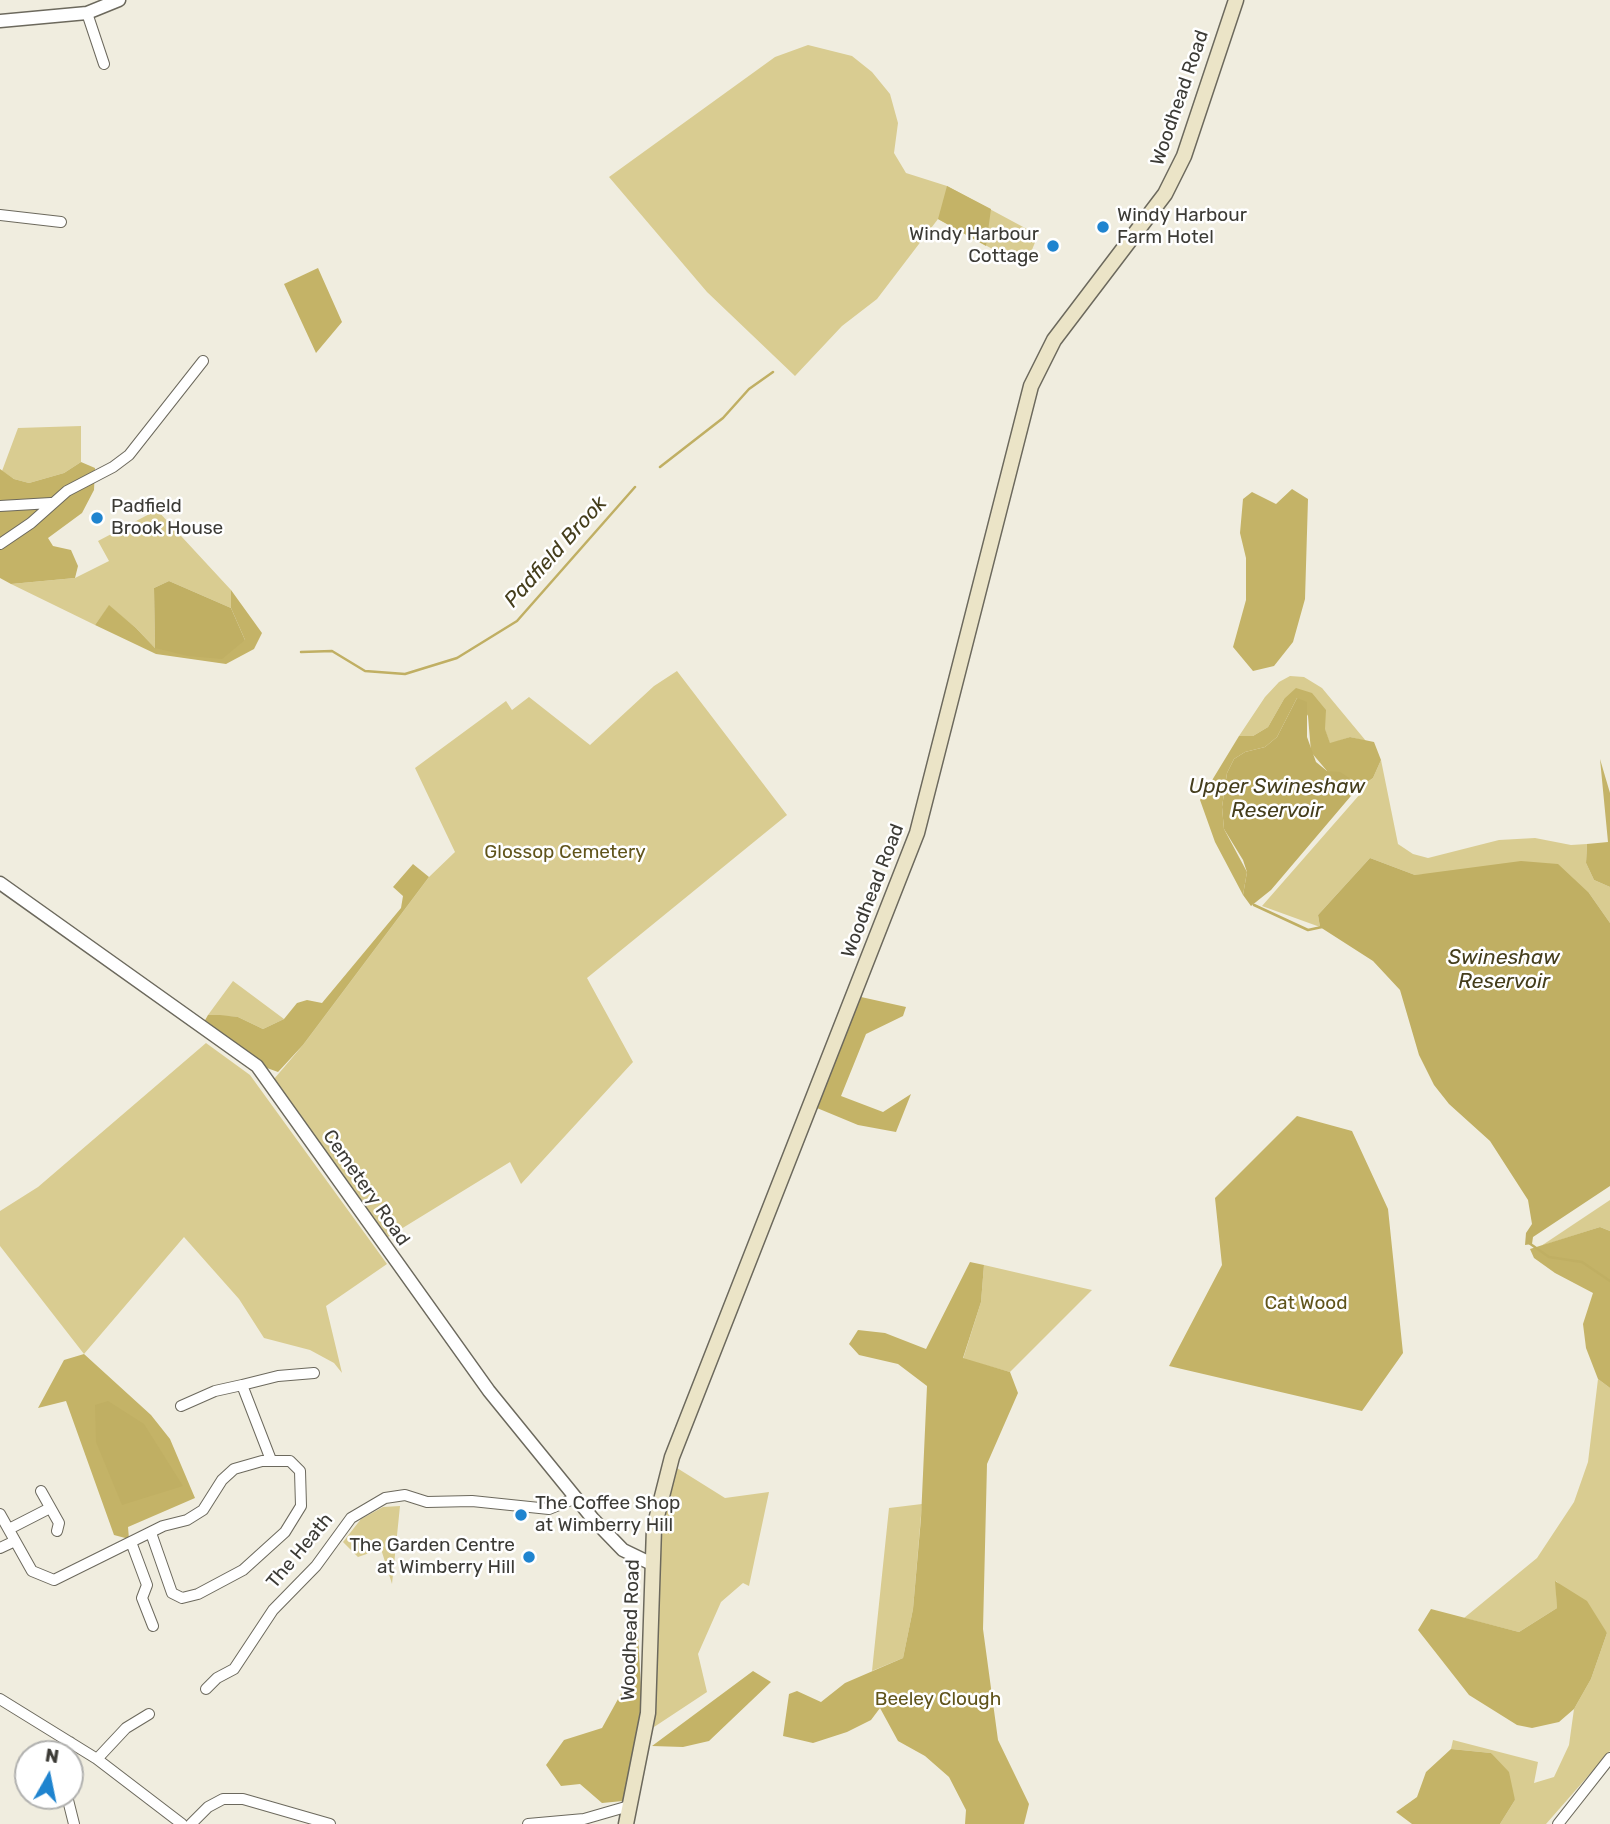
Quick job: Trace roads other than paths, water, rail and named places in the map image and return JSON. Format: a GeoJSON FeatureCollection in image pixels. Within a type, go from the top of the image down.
{"type":"FeatureCollection","features":[{"type":"Feature","properties":{"kind":"main road","name":"Woodhead Road"},"geometry":{"type":"LineString","coordinates":[[626,1824],[648,1713],[654,1528],[672,1457],[919,826],[1031,386],[1054,341],[1165,194],[1184,156],[1236,0]]}},
{"type":"Feature","properties":{"kind":"street"},"geometry":{"type":"LineString","coordinates":[[0,22],[87,13],[119,0]]}},
{"type":"Feature","properties":{"kind":"street"},"geometry":{"type":"LineString","coordinates":[[87,13],[104,64]]}},
{"type":"Feature","properties":{"kind":"street"},"geometry":{"type":"LineString","coordinates":[[0,215],[61,222]]}},
{"type":"Feature","properties":{"kind":"street"},"geometry":{"type":"LineString","coordinates":[[0,544],[31,523],[51,503],[129,455],[203,361]]}},
{"type":"Feature","properties":{"kind":"street"},"geometry":{"type":"LineString","coordinates":[[0,506],[51,503]]}},
{"type":"Feature","properties":{"kind":"street","name":"Cemetery Road"},"geometry":{"type":"LineString","coordinates":[[0,883],[257,1066],[473,1369],[576,1498],[623,1550],[652,1564]]}},
{"type":"Feature","properties":{"kind":"street"},"geometry":{"type":"LineString","coordinates":[[181,1406],[215,1391],[278,1376],[314,1373]]}},
{"type":"Feature","properties":{"kind":"street"},"geometry":{"type":"LineString","coordinates":[[242,1385],[271,1460]]}},
{"type":"Feature","properties":{"kind":"street"},"geometry":{"type":"LineString","coordinates":[[0,1514],[32,1571],[54,1580],[163,1526],[187,1520],[203,1510],[222,1480],[234,1469],[271,1460],[290,1461],[300,1471],[301,1506],[293,1521],[268,1550],[243,1570],[198,1594],[182,1598],[172,1593],[151,1533]]}},
{"type":"Feature","properties":{"kind":"street"},"geometry":{"type":"LineString","coordinates":[[41,1491],[59,1523],[57,1531]]}},
{"type":"Feature","properties":{"kind":"street","name":"The Heath"},"geometry":{"type":"LineString","coordinates":[[206,1689],[216,1678],[234,1669],[273,1610],[316,1566],[351,1518],[385,1498],[405,1495],[427,1502],[472,1501],[549,1509],[576,1498]]}},
{"type":"Feature","properties":{"kind":"street"},"geometry":{"type":"LineString","coordinates":[[9,1530],[50,1508]]}},
{"type":"Feature","properties":{"kind":"street"},"geometry":{"type":"LineString","coordinates":[[0,1548],[15,1541]]}},
{"type":"Feature","properties":{"kind":"street"},"geometry":{"type":"LineString","coordinates":[[131,1542],[147,1585],[142,1598],[153,1626]]}},
{"type":"Feature","properties":{"kind":"street"},"geometry":{"type":"LineString","coordinates":[[0,1699],[67,1740]]}},
{"type":"Feature","properties":{"kind":"street"},"geometry":{"type":"LineString","coordinates":[[97,1759],[126,1728],[149,1714]]}},
{"type":"Feature","properties":{"kind":"street"},"geometry":{"type":"LineString","coordinates":[[84,1751],[182,1824]]}},
{"type":"Feature","properties":{"kind":"street"},"geometry":{"type":"LineString","coordinates":[[1558,1824],[1610,1758]]}},
{"type":"Feature","properties":{"kind":"street"},"geometry":{"type":"LineString","coordinates":[[191,1824],[208,1807],[223,1799],[243,1799],[330,1824]]}},
{"type":"Feature","properties":{"kind":"street"},"geometry":{"type":"LineString","coordinates":[[528,1824],[584,1819],[629,1805]]}},
{"type":"Feature","properties":{"kind":"water"},"geometry":{"type":"Polygon","coordinates":[[[169,581],[231,608],[245,640],[222,659],[188,656],[155,648],[154,588],[169,581]]]}},
{"type":"Feature","properties":{"kind":"water","name":"Upper Swineshaw Reservoir"},"geometry":{"type":"Polygon","coordinates":[[[1297,698],[1307,702],[1307,737],[1316,762],[1327,771],[1340,772],[1351,779],[1356,790],[1271,890],[1251,906],[1243,895],[1247,872],[1243,860],[1224,829],[1222,807],[1227,773],[1234,759],[1245,752],[1265,747],[1277,737],[1297,698]]]}},
{"type":"Feature","properties":{"kind":"water","name":"Swineshaw Reservoir"},"geometry":{"type":"Polygon","coordinates":[[[1370,858],[1415,875],[1521,861],[1558,864],[1589,893],[1610,923],[1610,1186],[1533,1237],[1532,1244],[1525,1245],[1526,1233],[1532,1224],[1528,1200],[1490,1141],[1449,1104],[1434,1085],[1419,1055],[1400,990],[1373,961],[1320,927],[1318,915],[1370,858]]]}},
{"type":"Feature","properties":{"kind":"water"},"geometry":{"type":"Polygon","coordinates":[[[108,1401],[144,1424],[183,1486],[122,1505],[96,1442],[95,1405],[108,1401]]]}},
{"type":"Feature","properties":{"kind":"waterway","name":"Padfield Brook"},"geometry":{"type":"LineString","coordinates":[[660,467],[723,418],[749,389],[773,372]]}},
{"type":"Feature","properties":{"kind":"waterway","name":"Padfield Brook"},"geometry":{"type":"LineString","coordinates":[[301,652],[332,651],[365,671],[405,674],[457,658],[517,621],[635,487]]}},
{"type":"Feature","properties":{"kind":"waterway"},"geometry":{"type":"LineString","coordinates":[[1254,905],[1308,930],[1322,927]]}},
{"type":"Feature","properties":{"kind":"waterway"},"geometry":{"type":"LineString","coordinates":[[1529,1243],[1549,1257],[1582,1262],[1610,1281]]}},
{"type":"Feature","properties":{"kind":"place","name":"Windy Harbour Farm Hotel"},"geometry":{"type":"Point","coordinates":[1103,227]}},
{"type":"Feature","properties":{"kind":"place","name":"Windy Harbour Cottage"},"geometry":{"type":"Point","coordinates":[1053,246]}},
{"type":"Feature","properties":{"kind":"place","name":"Padfield Brook House"},"geometry":{"type":"Point","coordinates":[97,518]}},
{"type":"Feature","properties":{"kind":"place","name":"The Coffee Shop at Wimberry Hill"},"geometry":{"type":"Point","coordinates":[521,1515]}},
{"type":"Feature","properties":{"kind":"place","name":"The Garden Centre at Wimberry Hill"},"geometry":{"type":"Point","coordinates":[529,1557]}},
{"type":"Feature","properties":{"kind":"park label","name":"Glossop Cemetery"},"geometry":{"type":"Point","coordinates":[565,853]}},
{"type":"Feature","properties":{"kind":"park label","name":"Cat Wood"},"geometry":{"type":"Point","coordinates":[1306,1304]}},
{"type":"Feature","properties":{"kind":"park label","name":"Beeley Clough"},"geometry":{"type":"Point","coordinates":[938,1700]}}]}
